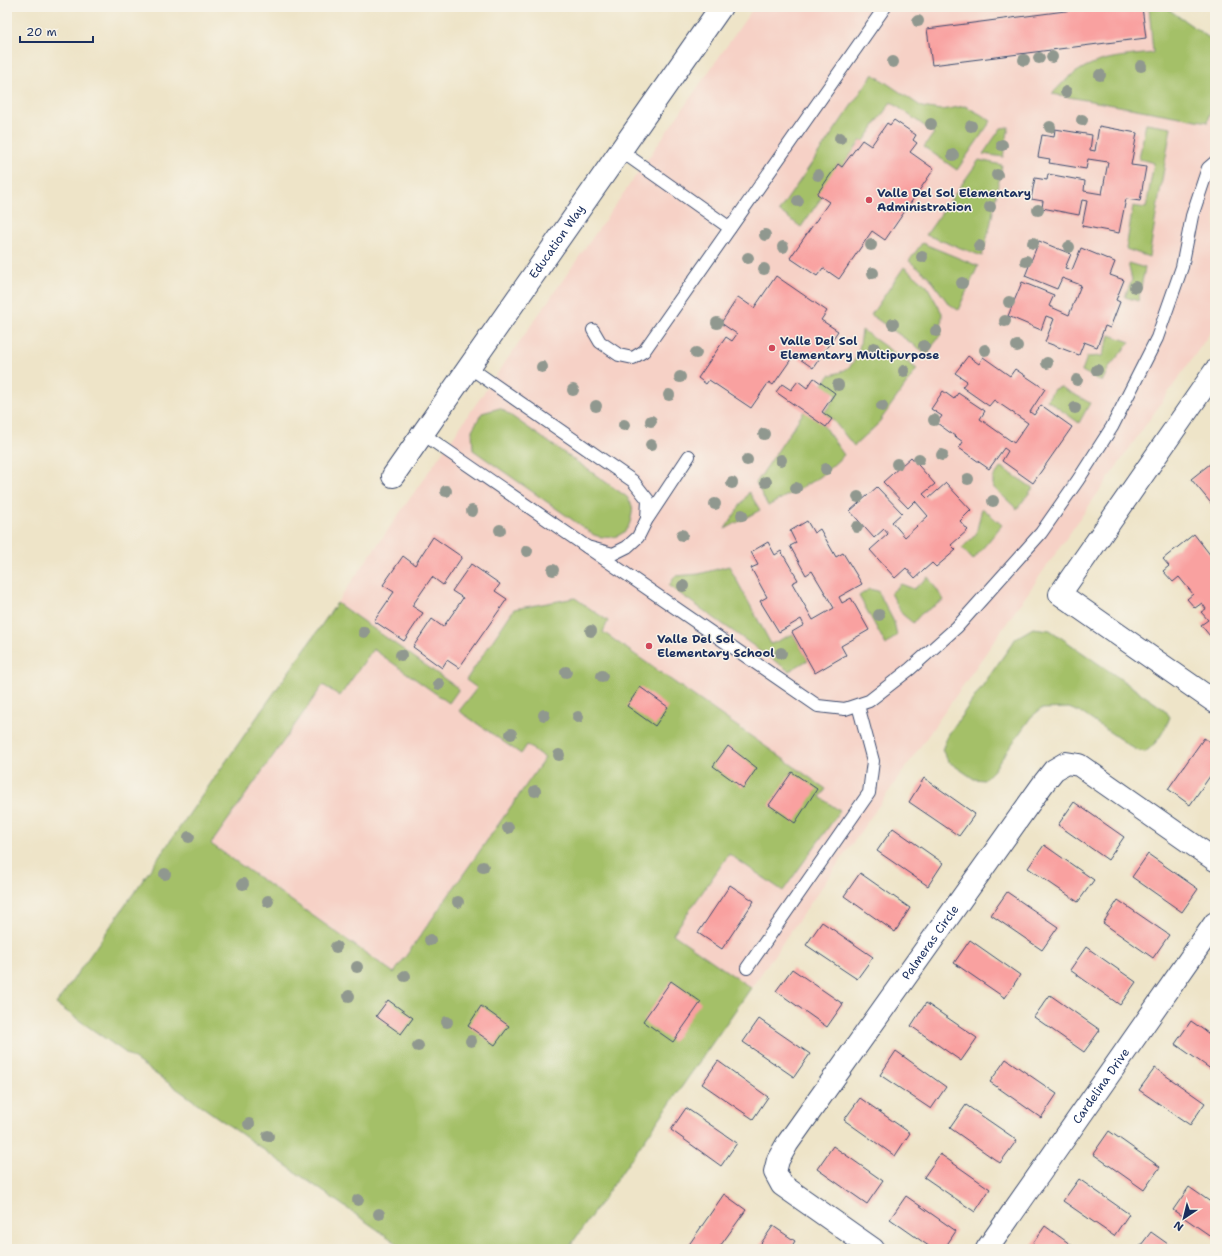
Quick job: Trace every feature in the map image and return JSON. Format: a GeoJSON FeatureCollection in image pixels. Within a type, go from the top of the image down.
{"type":"FeatureCollection","features":[{"type":"Feature","properties":{"kind":"street","name":"Education Way"},"geometry":{"type":"LineString","coordinates":[[393,476],[721,7]]}},
{"type":"Feature","properties":{"kind":"street"},"geometry":{"type":"LineString","coordinates":[[1215,371],[1060,594],[1215,702]]}},
{"type":"Feature","properties":{"kind":"street","name":"Palmeras Circle"},"geometry":{"type":"LineString","coordinates":[[873,1249],[782,1185],[775,1172],[778,1160],[787,1144],[1006,835],[1054,770],[1066,763],[1079,766],[1215,860]]}},
{"type":"Feature","properties":{"kind":"street","name":"Cardelina Drive"},"geometry":{"type":"LineString","coordinates":[[987,1249],[1215,923]]}},
{"type":"Feature","properties":{"kind":"lane"},"geometry":{"type":"LineString","coordinates":[[593,330],[600,342],[619,356],[633,358],[644,351],[885,7]]}},
{"type":"Feature","properties":{"kind":"lane"},"geometry":{"type":"LineString","coordinates":[[621,151],[730,228]]}},
{"type":"Feature","properties":{"kind":"lane"},"geometry":{"type":"LineString","coordinates":[[423,434],[818,706],[845,710],[869,701],[910,670],[957,627],[1041,533],[1078,480],[1112,427],[1157,338],[1182,268],[1192,216],[1208,168],[1215,162]]}},
{"type":"Feature","properties":{"kind":"lane"},"geometry":{"type":"LineString","coordinates":[[469,367],[633,481],[648,500],[647,519]]}},
{"type":"Feature","properties":{"kind":"lane"},"geometry":{"type":"LineString","coordinates":[[587,547],[613,554],[627,547],[638,537],[647,519],[689,456]]}},
{"type":"Feature","properties":{"kind":"lane"},"geometry":{"type":"LineString","coordinates":[[747,968],[869,793],[873,760],[858,705]]}},
{"type":"Feature","properties":{"kind":"shaded area","name":"Valle Del Sol Elementary School"},"geometry":{"type":"Polygon","coordinates":[[[754,7],[1165,7],[1215,42],[1215,326],[568,1249],[405,1249],[56,1004],[754,7]]]}},
{"type":"Feature","properties":{"kind":"green space"},"geometry":{"type":"Polygon","coordinates":[[[1149,7],[1165,7],[1215,42],[1215,101],[1208,122],[1052,94],[1075,73],[1098,62],[1123,56],[1153,53],[1149,7]]]}},
{"type":"Feature","properties":{"kind":"green space"},"geometry":{"type":"Polygon","coordinates":[[[873,74],[922,107],[941,110],[965,106],[991,121],[957,170],[924,147],[934,133],[891,102],[864,141],[861,140],[842,167],[838,164],[822,197],[801,227],[779,211],[873,74]]]}},
{"type":"Feature","properties":{"kind":"green space"},"geometry":{"type":"Polygon","coordinates":[[[1146,123],[1171,127],[1149,257],[1126,249],[1133,206],[1146,208],[1154,163],[1139,159],[1146,123]]]}},
{"type":"Feature","properties":{"kind":"green space"},"geometry":{"type":"Polygon","coordinates":[[[1009,127],[1003,157],[983,154],[1001,128],[1009,127]]]}},
{"type":"Feature","properties":{"kind":"green space"},"geometry":{"type":"Polygon","coordinates":[[[979,160],[1002,165],[990,227],[982,256],[926,235],[979,160]]]}},
{"type":"Feature","properties":{"kind":"green space"},"geometry":{"type":"Polygon","coordinates":[[[922,243],[978,266],[958,310],[948,303],[929,277],[909,261],[922,243]]]}},
{"type":"Feature","properties":{"kind":"green space"},"geometry":{"type":"Polygon","coordinates":[[[1128,263],[1145,268],[1138,301],[1125,297],[1132,280],[1128,263]]]}},
{"type":"Feature","properties":{"kind":"green space"},"geometry":{"type":"Polygon","coordinates":[[[904,267],[927,286],[942,313],[941,334],[927,354],[871,315],[904,267]]]}},
{"type":"Feature","properties":{"kind":"green space"},"geometry":{"type":"Polygon","coordinates":[[[862,330],[917,369],[877,425],[854,446],[832,419],[824,413],[837,395],[822,385],[830,375],[839,373],[846,369],[855,360],[860,346],[862,330]]]}},
{"type":"Feature","properties":{"kind":"green space"},"geometry":{"type":"Polygon","coordinates":[[[1110,335],[1130,342],[1109,367],[1102,382],[1082,371],[1087,357],[1102,356],[1110,335]]]}},
{"type":"Feature","properties":{"kind":"green space"},"geometry":{"type":"Polygon","coordinates":[[[1061,387],[1090,403],[1079,423],[1047,400],[1054,389],[1061,387]]]}},
{"type":"Feature","properties":{"kind":"green space"},"geometry":{"type":"Polygon","coordinates":[[[500,408],[627,497],[632,505],[632,510],[629,525],[626,530],[617,536],[612,537],[600,537],[594,535],[473,450],[472,430],[482,413],[500,408]]]}},
{"type":"Feature","properties":{"kind":"green space"},"geometry":{"type":"Polygon","coordinates":[[[805,410],[820,421],[844,455],[820,477],[768,506],[756,483],[805,410]]]}},
{"type":"Feature","properties":{"kind":"green space"},"geometry":{"type":"Polygon","coordinates":[[[1001,467],[1033,488],[1017,509],[993,487],[993,478],[1001,467]]]}},
{"type":"Feature","properties":{"kind":"green space"},"geometry":{"type":"Polygon","coordinates":[[[749,492],[760,510],[725,529],[749,492]]]}},
{"type":"Feature","properties":{"kind":"green space"},"geometry":{"type":"Polygon","coordinates":[[[982,508],[1002,525],[973,560],[962,548],[976,534],[982,508]]]}},
{"type":"Feature","properties":{"kind":"green space"},"geometry":{"type":"Polygon","coordinates":[[[729,566],[771,644],[793,634],[808,660],[789,671],[669,586],[675,576],[699,574],[729,566]]]}},
{"type":"Feature","properties":{"kind":"green space"},"geometry":{"type":"Polygon","coordinates":[[[928,577],[944,600],[921,614],[913,623],[902,614],[891,593],[901,584],[914,589],[928,577]]]}},
{"type":"Feature","properties":{"kind":"green space"},"geometry":{"type":"Polygon","coordinates":[[[869,589],[878,591],[894,622],[897,635],[886,645],[859,596],[869,589]]]}},
{"type":"Feature","properties":{"kind":"green space"},"geometry":{"type":"Polygon","coordinates":[[[575,598],[608,621],[603,632],[826,789],[820,797],[840,811],[783,891],[729,854],[673,934],[751,988],[568,1249],[405,1249],[56,1004],[337,603],[459,689],[449,703],[373,649],[340,696],[323,685],[211,844],[394,973],[545,758],[527,745],[521,754],[459,711],[477,688],[466,680],[514,609],[575,598]]]}},
{"type":"Feature","properties":{"kind":"green space"},"geometry":{"type":"Polygon","coordinates":[[[1033,628],[1050,630],[1165,710],[1170,717],[1157,741],[1145,752],[1136,750],[1083,714],[1069,708],[1041,709],[1031,717],[993,771],[984,780],[974,779],[949,762],[942,750],[948,735],[1016,638],[1033,628]]]}},
{"type":"Feature","properties":{"kind":"building"},"geometry":{"type":"Polygon","coordinates":[[[1096,7],[1142,7],[1146,38],[932,65],[927,29],[1096,7]]]}},
{"type":"Feature","properties":{"kind":"building","name":"Valle Del Sol Elementary Administration"},"geometry":{"type":"Polygon","coordinates":[[[894,120],[916,135],[913,140],[917,143],[910,152],[934,169],[885,240],[872,231],[839,279],[823,268],[817,276],[790,258],[829,202],[817,194],[838,164],[842,167],[862,140],[871,146],[887,123],[890,125],[894,120]]]}},
{"type":"Feature","properties":{"kind":"building"},"geometry":{"type":"Polygon","coordinates":[[[1099,126],[1137,133],[1131,165],[1146,167],[1140,201],[1126,199],[1119,233],[1082,226],[1087,201],[1082,200],[1079,215],[1042,208],[1043,201],[1031,199],[1035,178],[1047,180],[1048,174],[1085,181],[1084,191],[1102,194],[1108,162],[1088,159],[1086,169],[1049,163],[1050,159],[1038,157],[1042,135],[1054,137],[1055,129],[1092,135],[1090,150],[1095,151],[1099,126]]]}},
{"type":"Feature","properties":{"kind":"building"},"geometry":{"type":"Polygon","coordinates":[[[1039,241],[1071,254],[1065,268],[1072,270],[1081,248],[1115,262],[1110,275],[1124,280],[1116,300],[1120,302],[1110,328],[1105,326],[1097,347],[1084,342],[1079,355],[1045,342],[1054,319],[1046,316],[1041,330],[1008,316],[1022,282],[1054,295],[1049,306],[1069,315],[1081,285],[1062,278],[1057,289],[1025,276],[1039,241]]]}},
{"type":"Feature","properties":{"kind":"building","name":"Valle Del Sol Elementary Multipurpose"},"geometry":{"type":"Polygon","coordinates":[[[776,276],[827,311],[821,320],[838,331],[813,368],[794,355],[773,385],[769,382],[751,408],[709,380],[706,384],[698,378],[726,337],[732,341],[737,334],[721,323],[738,297],[754,308],[776,276]]]}},
{"type":"Feature","properties":{"kind":"building"},"geometry":{"type":"Polygon","coordinates":[[[968,356],[979,364],[983,357],[1010,376],[1015,369],[1045,389],[1030,412],[1034,415],[1041,405],[1072,427],[1033,483],[1002,461],[1008,451],[1004,448],[989,469],[959,448],[963,442],[937,423],[942,416],[931,409],[943,391],[954,399],[958,393],[985,411],[980,419],[1014,443],[1028,423],[994,400],[989,406],[962,387],[967,381],[955,373],[968,356]]]}},
{"type":"Feature","properties":{"kind":"building"},"geometry":{"type":"Polygon","coordinates":[[[814,378],[835,393],[822,412],[832,419],[826,427],[776,392],[782,384],[791,390],[798,381],[807,388],[814,378]]]}},
{"type":"Feature","properties":{"kind":"building"},"geometry":{"type":"Polygon","coordinates":[[[911,457],[935,484],[923,494],[928,499],[946,483],[971,510],[960,521],[968,530],[951,545],[956,550],[936,567],[932,563],[915,578],[906,568],[895,578],[870,550],[888,534],[884,529],[874,538],[850,511],[877,487],[902,513],[892,522],[905,537],[928,516],[915,501],[908,508],[883,482],[911,457]]]}},
{"type":"Feature","properties":{"kind":"building"},"geometry":{"type":"Polygon","coordinates":[[[1215,460],[1215,508],[1191,479],[1215,460]]]}},
{"type":"Feature","properties":{"kind":"building"},"geometry":{"type":"Polygon","coordinates":[[[807,521],[814,533],[820,529],[836,557],[843,553],[862,584],[839,597],[842,603],[851,598],[869,630],[841,646],[846,655],[815,673],[792,632],[804,625],[801,619],[779,632],[760,601],[767,597],[751,568],[758,565],[751,552],[768,542],[775,555],[781,551],[798,580],[792,583],[813,620],[834,608],[812,571],[806,575],[790,546],[796,543],[790,531],[807,521]]]}},
{"type":"Feature","properties":{"kind":"building"},"geometry":{"type":"Polygon","coordinates":[[[1194,534],[1215,561],[1215,632],[1210,636],[1201,625],[1208,620],[1201,612],[1206,609],[1202,603],[1195,608],[1187,599],[1193,594],[1179,577],[1173,582],[1163,571],[1169,566],[1163,559],[1194,534]]]}},
{"type":"Feature","properties":{"kind":"building"},"geometry":{"type":"Polygon","coordinates":[[[433,537],[462,557],[443,585],[432,577],[412,606],[423,613],[404,641],[374,621],[394,592],[383,585],[403,556],[415,565],[433,537]]]}},
{"type":"Feature","properties":{"kind":"building"},"geometry":{"type":"Polygon","coordinates":[[[471,564],[500,584],[495,591],[507,599],[459,668],[447,660],[442,668],[413,647],[432,619],[443,627],[453,613],[463,598],[452,591],[471,564]]]}},
{"type":"Feature","properties":{"kind":"building"},"geometry":{"type":"Polygon","coordinates":[[[640,687],[668,707],[655,726],[627,706],[640,687]]]}},
{"type":"Feature","properties":{"kind":"building"},"geometry":{"type":"Polygon","coordinates":[[[1204,738],[1215,745],[1215,769],[1190,805],[1168,789],[1204,738]]]}},
{"type":"Feature","properties":{"kind":"building"},"geometry":{"type":"Polygon","coordinates":[[[728,746],[757,768],[743,788],[713,766],[728,746]]]}},
{"type":"Feature","properties":{"kind":"building"},"geometry":{"type":"Polygon","coordinates":[[[792,772],[817,789],[795,823],[769,805],[792,772]]]}},
{"type":"Feature","properties":{"kind":"building"},"geometry":{"type":"Polygon","coordinates":[[[924,778],[975,814],[959,836],[909,802],[924,778]]]}},
{"type":"Feature","properties":{"kind":"building"},"geometry":{"type":"Polygon","coordinates":[[[1074,802],[1124,837],[1108,860],[1058,825],[1074,802]]]}},
{"type":"Feature","properties":{"kind":"building"},"geometry":{"type":"Polygon","coordinates":[[[893,828],[943,863],[928,886],[877,851],[893,828]]]}},
{"type":"Feature","properties":{"kind":"building"},"geometry":{"type":"Polygon","coordinates":[[[1044,845],[1094,880],[1078,902],[1028,868],[1044,845]]]}},
{"type":"Feature","properties":{"kind":"building"},"geometry":{"type":"Polygon","coordinates":[[[1148,854],[1198,889],[1182,912],[1132,877],[1148,854]]]}},
{"type":"Feature","properties":{"kind":"building"},"geometry":{"type":"Polygon","coordinates":[[[860,873],[910,908],[895,932],[844,896],[860,873]]]}},
{"type":"Feature","properties":{"kind":"building"},"geometry":{"type":"Polygon","coordinates":[[[730,885],[754,901],[722,949],[698,933],[730,885]]]}},
{"type":"Feature","properties":{"kind":"building"},"geometry":{"type":"Polygon","coordinates":[[[1007,892],[1058,927],[1042,950],[991,915],[1007,892]]]}},
{"type":"Feature","properties":{"kind":"building"},"geometry":{"type":"Polygon","coordinates":[[[1118,900],[1169,935],[1153,958],[1103,923],[1118,900]]]}},
{"type":"Feature","properties":{"kind":"building"},"geometry":{"type":"Polygon","coordinates":[[[822,922],[873,957],[857,979],[806,945],[822,922]]]}},
{"type":"Feature","properties":{"kind":"building"},"geometry":{"type":"Polygon","coordinates":[[[970,940],[1020,975],[1005,998],[954,963],[970,940]]]}},
{"type":"Feature","properties":{"kind":"building"},"geometry":{"type":"Polygon","coordinates":[[[1086,947],[1136,982],[1120,1005],[1070,970],[1086,947]]]}},
{"type":"Feature","properties":{"kind":"building"},"geometry":{"type":"Polygon","coordinates":[[[792,969],[843,1004],[827,1027],[776,991],[792,969]]]}},
{"type":"Feature","properties":{"kind":"building"},"geometry":{"type":"Polygon","coordinates":[[[671,981],[701,1002],[673,1042],[643,1021],[671,981]]]}},
{"type":"Feature","properties":{"kind":"building"},"geometry":{"type":"Polygon","coordinates":[[[1215,987],[1215,998],[1210,995],[1215,987]]]}},
{"type":"Feature","properties":{"kind":"building"},"geometry":{"type":"Polygon","coordinates":[[[1050,995],[1100,1030],[1084,1052],[1034,1017],[1050,995]]]}},
{"type":"Feature","properties":{"kind":"building"},"geometry":{"type":"Polygon","coordinates":[[[388,1000],[413,1018],[401,1034],[376,1016],[388,1000]]]}},
{"type":"Feature","properties":{"kind":"building"},"geometry":{"type":"Polygon","coordinates":[[[926,1003],[977,1038],[961,1061],[911,1026],[926,1003]]]}},
{"type":"Feature","properties":{"kind":"building"},"geometry":{"type":"Polygon","coordinates":[[[481,1006],[509,1026],[495,1045],[468,1026],[481,1006]]]}},
{"type":"Feature","properties":{"kind":"building"},"geometry":{"type":"Polygon","coordinates":[[[759,1019],[810,1054],[794,1077],[743,1042],[759,1019]]]}},
{"type":"Feature","properties":{"kind":"building"},"geometry":{"type":"Polygon","coordinates":[[[1191,1021],[1215,1038],[1215,1072],[1175,1044],[1191,1021]]]}},
{"type":"Feature","properties":{"kind":"building"},"geometry":{"type":"Polygon","coordinates":[[[896,1051],[946,1087],[931,1109],[880,1075],[896,1051]]]}},
{"type":"Feature","properties":{"kind":"building"},"geometry":{"type":"Polygon","coordinates":[[[1006,1059],[1057,1094],[1041,1118],[990,1082],[1006,1059]]]}},
{"type":"Feature","properties":{"kind":"building"},"geometry":{"type":"Polygon","coordinates":[[[718,1061],[768,1097],[753,1119],[702,1084],[718,1061]]]}},
{"type":"Feature","properties":{"kind":"building"},"geometry":{"type":"Polygon","coordinates":[[[1155,1068],[1205,1103],[1190,1125],[1139,1090],[1155,1068]]]}},
{"type":"Feature","properties":{"kind":"building"},"geometry":{"type":"Polygon","coordinates":[[[860,1098],[910,1133],[895,1156],[844,1120],[860,1098]]]}},
{"type":"Feature","properties":{"kind":"building"},"geometry":{"type":"Polygon","coordinates":[[[966,1105],[1017,1140],[1000,1163],[950,1128],[966,1105]]]}},
{"type":"Feature","properties":{"kind":"building"},"geometry":{"type":"Polygon","coordinates":[[[686,1108],[737,1143],[721,1166],[671,1130],[686,1108]]]}},
{"type":"Feature","properties":{"kind":"building"},"geometry":{"type":"Polygon","coordinates":[[[1109,1131],[1160,1167],[1144,1190],[1093,1154],[1109,1131]]]}},
{"type":"Feature","properties":{"kind":"building"},"geometry":{"type":"Polygon","coordinates":[[[833,1146],[883,1181],[867,1204],[817,1169],[833,1146]]]}},
{"type":"Feature","properties":{"kind":"building"},"geometry":{"type":"Polygon","coordinates":[[[940,1154],[990,1189],[975,1212],[924,1177],[940,1154]]]}},
{"type":"Feature","properties":{"kind":"building"},"geometry":{"type":"Polygon","coordinates":[[[1079,1179],[1129,1214],[1114,1236],[1063,1201],[1079,1179]]]}},
{"type":"Feature","properties":{"kind":"building"},"geometry":{"type":"Polygon","coordinates":[[[1189,1187],[1215,1205],[1215,1239],[1173,1210],[1189,1187]]]}},
{"type":"Feature","properties":{"kind":"building"},"geometry":{"type":"Polygon","coordinates":[[[724,1194],[746,1210],[718,1249],[691,1249],[688,1246],[724,1194]]]}},
{"type":"Feature","properties":{"kind":"building"},"geometry":{"type":"Polygon","coordinates":[[[906,1196],[956,1231],[944,1249],[933,1249],[890,1219],[906,1196]]]}},
{"type":"Feature","properties":{"kind":"building"},"geometry":{"type":"Polygon","coordinates":[[[773,1226],[795,1241],[790,1249],[757,1249],[773,1226]]]}},
{"type":"Feature","properties":{"kind":"building"},"geometry":{"type":"Polygon","coordinates":[[[1045,1226],[1056,1234],[1077,1249],[1029,1249],[1045,1226]]]}},
{"type":"Feature","properties":{"kind":"building"},"geometry":{"type":"Polygon","coordinates":[[[1151,1232],[1175,1249],[1138,1249],[1151,1232]]]}},
{"type":"Feature","properties":{"kind":"place","name":"Valle Del Sol Elementary Administration"},"geometry":{"type":"Point","coordinates":[869,200]}},
{"type":"Feature","properties":{"kind":"place","name":"Valle Del Sol Elementary Multipurpose"},"geometry":{"type":"Point","coordinates":[772,348]}},
{"type":"Feature","properties":{"kind":"place","name":"Valle Del Sol Elementary School"},"geometry":{"type":"Point","coordinates":[649,646]}}]}
